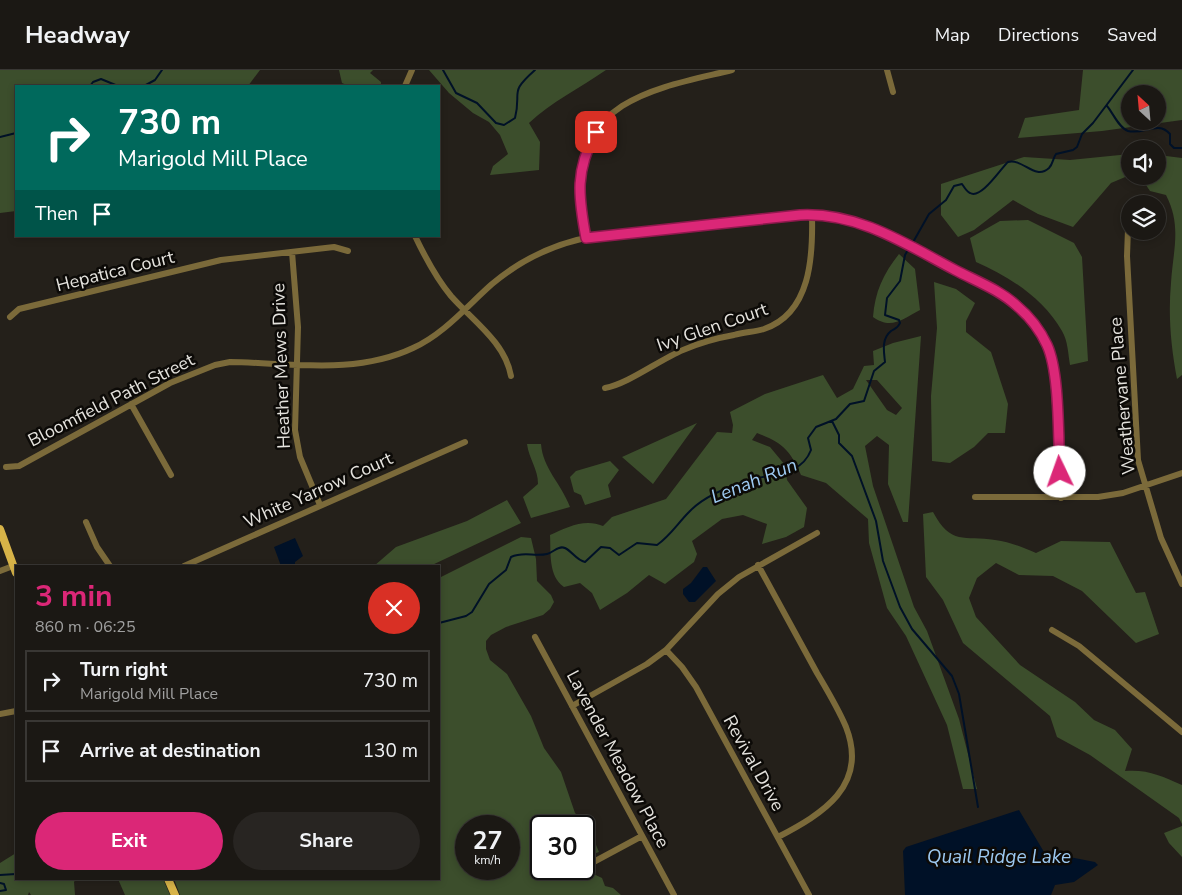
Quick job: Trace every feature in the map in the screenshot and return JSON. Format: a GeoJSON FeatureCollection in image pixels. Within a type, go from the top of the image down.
{"type":"FeatureCollection","features":[{"type":"Feature","properties":{"kind":"main road"},"geometry":{"type":"LineString","coordinates":[[0,529],[15,570]]}},
{"type":"Feature","properties":{"kind":"main road"},"geometry":{"type":"LineString","coordinates":[[168,880],[175,895]]}},
{"type":"Feature","properties":{"kind":"street"},"geometry":{"type":"LineString","coordinates":[[405,85],[412,70]]}},
{"type":"Feature","properties":{"kind":"street"},"geometry":{"type":"LineString","coordinates":[[586,238],[579,198],[580,174],[588,148],[596,132],[611,114],[629,101],[650,90],[732,70]]}},
{"type":"Feature","properties":{"kind":"street"},"geometry":{"type":"LineString","coordinates":[[887,70],[893,92]]}},
{"type":"Feature","properties":{"kind":"street","name":"Bloomfield Path Street"},"geometry":{"type":"LineString","coordinates":[[6,467],[18,466],[170,383],[215,365],[230,362],[347,365],[387,358],[415,347],[430,338],[492,284],[524,261],[549,248],[586,238],[812,214],[854,221],[898,240],[1012,301],[1033,323],[1050,351],[1054,375],[1061,498]]}},
{"type":"Feature","properties":{"kind":"street","name":"Ivy Glen Court"},"geometry":{"type":"LineString","coordinates":[[605,388],[614,386],[663,359],[689,348],[718,338],[766,328],[784,316],[800,296],[811,269],[812,214]]}},
{"type":"Feature","properties":{"kind":"street"},"geometry":{"type":"LineString","coordinates":[[416,237],[431,267],[450,295],[502,353],[509,365],[511,376]]}},
{"type":"Feature","properties":{"kind":"street","name":"Weathervane Place"},"geometry":{"type":"LineString","coordinates":[[1128,240],[1138,460],[1144,486],[1164,545],[1182,584]]}},
{"type":"Feature","properties":{"kind":"street","name":"Hepatica Court"},"geometry":{"type":"LineString","coordinates":[[10,317],[19,309],[204,264],[243,257],[334,247],[348,251]]}},
{"type":"Feature","properties":{"kind":"street","name":"Heather Mews Drive"},"geometry":{"type":"LineString","coordinates":[[292,252],[298,327],[295,430],[300,457],[320,505]]}},
{"type":"Feature","properties":{"kind":"street"},"geometry":{"type":"LineString","coordinates":[[131,404],[171,475]]}},
{"type":"Feature","properties":{"kind":"street","name":"White Yarrow Court"},"geometry":{"type":"LineString","coordinates":[[186,565],[465,442]]}},
{"type":"Feature","properties":{"kind":"street"},"geometry":{"type":"LineString","coordinates":[[975,496],[1098,497],[1144,486],[1182,473]]}},
{"type":"Feature","properties":{"kind":"street"},"geometry":{"type":"LineString","coordinates":[[86,522],[97,547],[109,565]]}},
{"type":"Feature","properties":{"kind":"street"},"geometry":{"type":"LineString","coordinates":[[572,706],[641,668],[666,650],[718,594],[758,565],[817,533]]}},
{"type":"Feature","properties":{"kind":"street"},"geometry":{"type":"LineString","coordinates":[[758,565],[843,721],[851,750],[847,777],[833,802],[817,815],[778,837]]}},
{"type":"Feature","properties":{"kind":"street"},"geometry":{"type":"LineString","coordinates":[[0,572],[15,570]]}},
{"type":"Feature","properties":{"kind":"street"},"geometry":{"type":"LineString","coordinates":[[1052,630],[1079,646],[1182,732]]}},
{"type":"Feature","properties":{"kind":"street","name":"Lavender Meadow Place"},"geometry":{"type":"LineString","coordinates":[[535,637],[674,895]]}},
{"type":"Feature","properties":{"kind":"street","name":"Revival Drive"},"geometry":{"type":"LineString","coordinates":[[666,650],[690,677],[809,895]]}},
{"type":"Feature","properties":{"kind":"street"},"geometry":{"type":"LineString","coordinates":[[0,714],[15,711]]}},
{"type":"Feature","properties":{"kind":"street"},"geometry":{"type":"LineString","coordinates":[[595,861],[642,836]]}},
{"type":"Feature","properties":{"kind":"green space"},"geometry":{"type":"Polygon","coordinates":[[[0,70],[260,70],[249,85],[15,85],[15,211],[0,213],[0,70]]]}},
{"type":"Feature","properties":{"kind":"green space"},"geometry":{"type":"Polygon","coordinates":[[[339,70],[373,70],[370,73],[381,82],[381,85],[347,85],[342,83],[339,70]]]}},
{"type":"Feature","properties":{"kind":"green space"},"geometry":{"type":"Polygon","coordinates":[[[429,70],[606,70],[556,102],[529,123],[540,142],[539,170],[490,175],[493,166],[508,154],[500,135],[489,122],[473,113],[449,93],[429,70]]]}},
{"type":"Feature","properties":{"kind":"green space"},"geometry":{"type":"Polygon","coordinates":[[[1083,70],[1182,70],[1182,120],[1166,122],[1166,85],[1121,85],[1121,128],[1018,138],[1025,118],[1079,110],[1083,70]]]}},
{"type":"Feature","properties":{"kind":"green space"},"geometry":{"type":"Polygon","coordinates":[[[1121,155],[1121,179],[1111,183],[1073,227],[1038,214],[1013,200],[974,230],[958,237],[941,215],[941,184],[1024,157],[1070,160],[1121,155]]]}},
{"type":"Feature","properties":{"kind":"green space"},"geometry":{"type":"Polygon","coordinates":[[[1166,156],[1182,158],[1182,375],[1177,379],[1170,319],[1175,238],[1174,217],[1166,195],[1150,191],[1146,185],[1166,185],[1166,156]]]}},
{"type":"Feature","properties":{"kind":"green space"},"geometry":{"type":"Polygon","coordinates":[[[1028,220],[1074,243],[1082,257],[1088,361],[1070,365],[1064,335],[1045,308],[1025,290],[1001,274],[976,262],[970,238],[1000,221],[1028,220]]]}},
{"type":"Feature","properties":{"kind":"green space"},"geometry":{"type":"Polygon","coordinates":[[[899,254],[915,269],[920,310],[897,322],[886,323],[873,317],[876,299],[884,276],[899,254]]]}},
{"type":"Feature","properties":{"kind":"green space"},"geometry":{"type":"Polygon","coordinates":[[[934,282],[956,289],[975,303],[966,321],[966,332],[991,352],[1008,404],[1005,433],[988,433],[974,447],[950,463],[932,461],[931,396],[937,328],[934,282]]]}},
{"type":"Feature","properties":{"kind":"green space"},"geometry":{"type":"Polygon","coordinates":[[[921,336],[908,522],[903,522],[888,484],[889,445],[877,436],[865,446],[873,486],[914,607],[927,631],[959,719],[977,789],[963,789],[947,725],[906,636],[887,608],[869,543],[868,519],[826,483],[801,475],[785,448],[773,440],[757,433],[752,440],[770,447],[785,465],[787,480],[807,508],[804,527],[786,537],[762,544],[767,524],[743,515],[722,519],[692,541],[697,554],[694,562],[665,584],[649,575],[627,593],[600,610],[592,593],[580,583],[564,587],[555,577],[551,563],[550,535],[583,523],[603,526],[612,517],[666,499],[717,432],[732,433],[733,425],[730,412],[765,394],[823,375],[837,398],[853,389],[864,366],[874,365],[873,351],[893,343],[921,336]],[[866,380],[887,410],[896,415],[902,408],[877,380],[866,380]]]}},
{"type":"Feature","properties":{"kind":"green space"},"geometry":{"type":"Polygon","coordinates":[[[697,423],[653,484],[622,457],[697,423]]]}},
{"type":"Feature","properties":{"kind":"green space"},"geometry":{"type":"Polygon","coordinates":[[[527,444],[541,444],[545,461],[570,507],[531,518],[523,497],[538,484],[537,474],[527,444]]]}},
{"type":"Feature","properties":{"kind":"green space"},"geometry":{"type":"Polygon","coordinates":[[[610,461],[619,470],[608,485],[611,497],[585,505],[581,495],[574,492],[570,477],[576,471],[610,461]]]}},
{"type":"Feature","properties":{"kind":"green space"},"geometry":{"type":"Polygon","coordinates":[[[507,500],[521,523],[432,565],[375,565],[396,547],[467,521],[507,500]]]}},
{"type":"Feature","properties":{"kind":"green space"},"geometry":{"type":"Polygon","coordinates":[[[933,512],[946,530],[959,537],[1006,542],[1036,553],[1061,541],[1110,542],[1136,593],[1145,592],[1159,634],[1136,643],[1082,591],[1053,576],[1019,575],[996,563],[977,578],[969,598],[976,617],[1020,665],[1075,702],[1094,720],[1115,730],[1132,749],[1125,771],[1147,772],[1182,785],[1182,824],[1179,818],[1090,755],[1057,737],[1050,716],[963,643],[943,600],[926,577],[923,514],[933,512]]]}},
{"type":"Feature","properties":{"kind":"green space"},"geometry":{"type":"Polygon","coordinates":[[[521,537],[531,538],[536,559],[537,581],[551,595],[554,602],[543,615],[506,627],[491,635],[486,641],[486,649],[490,660],[507,674],[531,716],[544,748],[561,772],[577,815],[530,815],[530,880],[595,880],[595,875],[602,878],[605,886],[613,888],[621,895],[180,895],[174,880],[440,880],[440,578],[521,537]]]}},
{"type":"Feature","properties":{"kind":"green space"},"geometry":{"type":"Polygon","coordinates":[[[1182,826],[1182,857],[1169,843],[1164,833],[1182,826]]]}},
{"type":"Feature","properties":{"kind":"green space"},"geometry":{"type":"Polygon","coordinates":[[[595,843],[599,852],[595,853],[595,843]]]}},
{"type":"Feature","properties":{"kind":"green space"},"geometry":{"type":"Polygon","coordinates":[[[15,854],[15,880],[75,880],[75,895],[31,895],[29,892],[28,895],[0,895],[0,863],[15,854]]]}},
{"type":"Feature","properties":{"kind":"green space"},"geometry":{"type":"Polygon","coordinates":[[[118,880],[163,880],[170,895],[125,895],[118,880]]]}},
{"type":"Feature","properties":{"kind":"water"},"geometry":{"type":"Polygon","coordinates":[[[295,538],[303,556],[295,562],[295,565],[281,565],[274,547],[295,538]]]}},
{"type":"Feature","properties":{"kind":"water"},"geometry":{"type":"Polygon","coordinates":[[[703,567],[707,567],[716,581],[695,602],[689,602],[683,594],[683,589],[691,583],[703,567]]]}},
{"type":"Feature","properties":{"kind":"water","name":"Quail Ridge Lake"},"geometry":{"type":"Polygon","coordinates":[[[1019,810],[1044,852],[1095,862],[1098,865],[1074,882],[1055,885],[1051,895],[905,895],[903,851],[906,847],[1019,810]]]}},
{"type":"Feature","properties":{"kind":"waterway"},"geometry":{"type":"LineString","coordinates":[[146,85],[155,80],[162,70]]}},
{"type":"Feature","properties":{"kind":"waterway"},"geometry":{"type":"LineString","coordinates":[[443,70],[456,93],[477,103],[496,123],[504,125],[515,118],[519,88],[535,70]]}},
{"type":"Feature","properties":{"kind":"waterway","name":"Lenah Run"},"geometry":{"type":"LineString","coordinates":[[912,244],[929,214],[946,200],[954,186],[962,184],[968,192],[975,194],[985,188],[1008,162],[1019,163],[1034,171],[1044,171],[1049,168],[1056,154],[1073,150],[1077,147],[1082,134],[1093,123],[1133,70]]}},
{"type":"Feature","properties":{"kind":"waterway"},"geometry":{"type":"LineString","coordinates":[[91,85],[101,79],[116,85]]}},
{"type":"Feature","properties":{"kind":"waterway"},"geometry":{"type":"LineString","coordinates":[[1107,106],[1119,124],[1128,131],[1134,132],[1161,128],[1170,134],[1170,144],[1174,148],[1182,148]]}},
{"type":"Feature","properties":{"kind":"waterway"},"geometry":{"type":"LineString","coordinates":[[0,137],[15,133]]}},
{"type":"Feature","properties":{"kind":"waterway","name":"Lenah Run"},"geometry":{"type":"LineString","coordinates":[[440,623],[466,616],[472,612],[489,584],[506,570],[511,557],[520,554],[547,554],[562,547],[579,560],[585,562],[601,547],[610,548],[619,555],[637,543],[657,545],[666,538],[685,516],[709,497],[742,482],[785,472],[800,465],[811,450],[808,438],[816,427],[836,419],[850,404],[864,401],[874,371],[885,362],[884,346],[886,338],[900,323],[899,320],[885,315],[887,298],[900,281],[905,255],[909,248]]}},
{"type":"Feature","properties":{"kind":"waterway"},"geometry":{"type":"LineString","coordinates":[[832,421],[839,435],[839,443],[852,456],[876,521],[883,561],[900,607],[912,629],[952,676],[959,694],[978,807]]}},
{"type":"Feature","properties":{"kind":"waterway","name":"Lenah Run"},"geometry":{"type":"LineString","coordinates":[[0,875],[15,874]]}},
{"type":"Feature","properties":{"kind":"waterway","name":"Lenah Run"},"geometry":{"type":"LineString","coordinates":[[0,883],[4,884],[6,890],[0,891]]}},
{"type":"Feature","properties":{"kind":"route"},"geometry":{"type":"LineString","coordinates":[[596,132],[588,148],[580,174],[579,198],[586,238],[800,215],[829,216],[867,225],[1000,293],[1012,301],[1040,332],[1050,351],[1054,375],[1060,472]]}}]}
